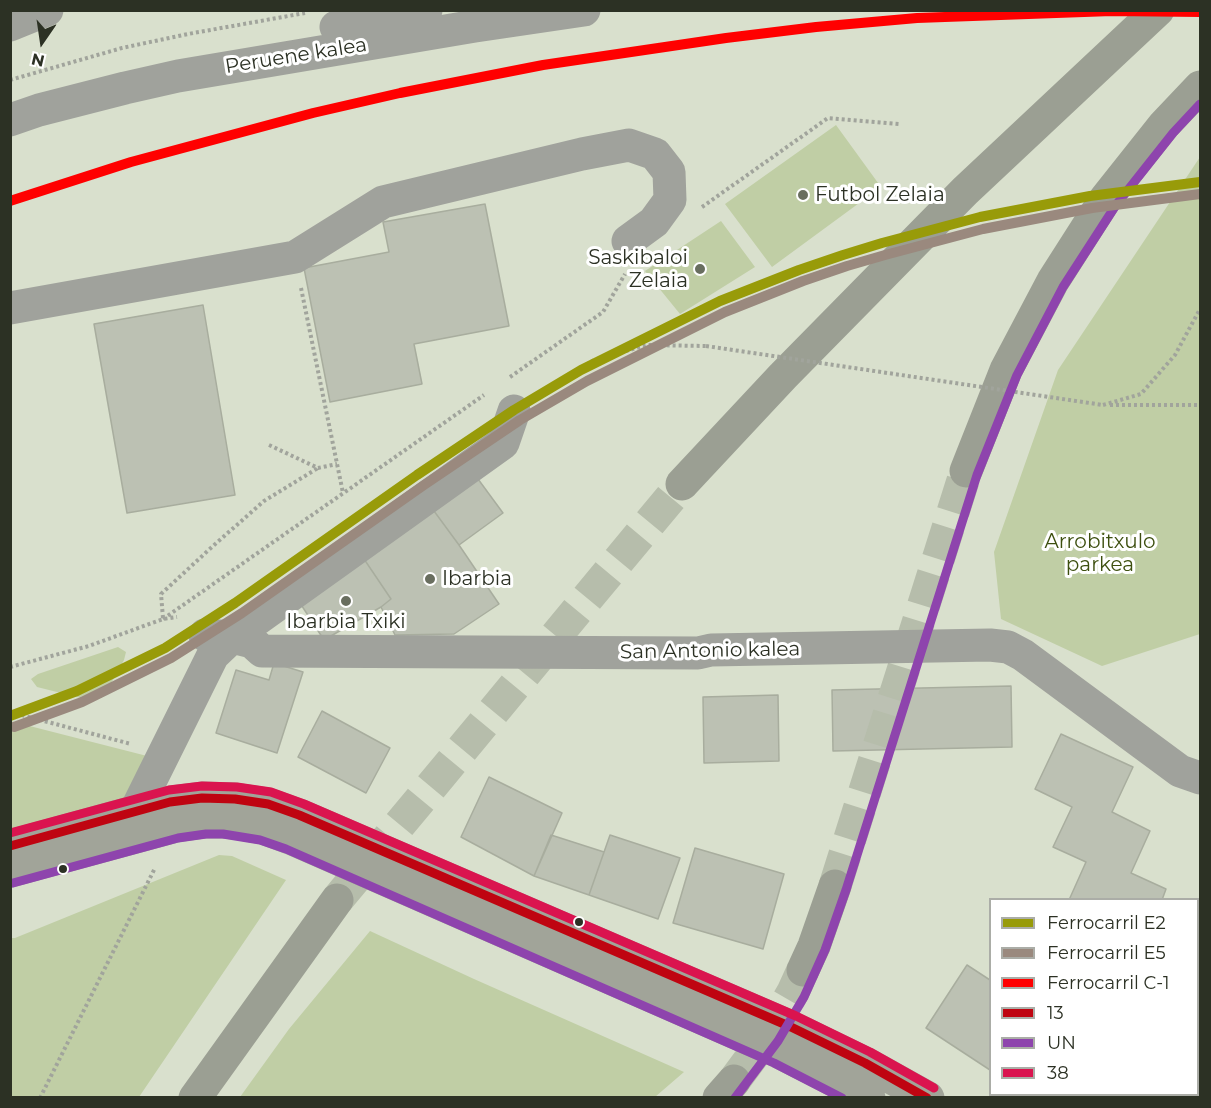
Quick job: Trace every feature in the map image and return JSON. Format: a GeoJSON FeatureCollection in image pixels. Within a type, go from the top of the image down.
{"type":"FeatureCollection","features":[{"type":"Feature","properties":{"kind":"highway"},"geometry":{"type":"LineString","coordinates":[[682,484],[783,376],[965,191],[1158,10]]}},
{"type":"Feature","properties":{"kind":"highway"},"geometry":{"type":"LineString","coordinates":[[966,471],[1006,370],[1053,281],[1106,198],[1164,125],[1200,87]]}},
{"type":"Feature","properties":{"kind":"highway"},"geometry":{"type":"LineString","coordinates":[[803,970],[814,946],[834,886]]}},
{"type":"Feature","properties":{"kind":"highway"},"geometry":{"type":"LineString","coordinates":[[195,1098],[337,900]]}},
{"type":"Feature","properties":{"kind":"main road"},"geometry":{"type":"LineString","coordinates":[[10,846],[170,802],[202,798],[235,799],[268,804],[299,815],[791,1028],[858,1087]]}},
{"type":"Feature","properties":{"kind":"main road"},"geometry":{"type":"LineString","coordinates":[[10,871],[176,826],[223,822],[263,828],[301,842],[858,1087],[928,1098]]}},
{"type":"Feature","properties":{"kind":"street"},"geometry":{"type":"LineString","coordinates":[[10,25],[47,10]]}},
{"type":"Feature","properties":{"kind":"street","name":"Peruene kalea"},"geometry":{"type":"LineString","coordinates":[[13,98],[122,67],[426,10]]}},
{"type":"Feature","properties":{"kind":"street","name":"Peruene kalea"},"geometry":{"type":"LineString","coordinates":[[13,98],[39,110],[178,76],[584,10]]}},
{"type":"Feature","properties":{"kind":"street"},"geometry":{"type":"LineString","coordinates":[[10,308],[295,257],[383,202],[582,154],[629,145],[655,154],[669,172],[670,200],[654,222],[628,241]]}},
{"type":"Feature","properties":{"kind":"street"},"geometry":{"type":"LineString","coordinates":[[135,812],[151,749],[213,655],[206,630],[503,443],[514,411]]}},
{"type":"Feature","properties":{"kind":"street","name":"San Antonio kalea"},"geometry":{"type":"LineString","coordinates":[[206,630],[252,642],[262,651],[698,653],[711,650],[990,645],[1008,647],[1023,655],[1190,775],[1200,803]]}},
{"type":"Feature","properties":{"kind":"street"},"geometry":{"type":"LineString","coordinates":[[151,749],[166,762],[175,781],[192,795],[202,798]]}},
{"type":"Feature","properties":{"kind":"path"},"geometry":{"type":"LineString","coordinates":[[13,98],[122,48],[311,12]]}},
{"type":"Feature","properties":{"kind":"path"},"geometry":{"type":"LineString","coordinates":[[694,213],[828,118],[898,124]]}},
{"type":"Feature","properties":{"kind":"path"},"geometry":{"type":"LineString","coordinates":[[507,379],[603,312],[637,253],[628,241]]}},
{"type":"Feature","properties":{"kind":"path"},"geometry":{"type":"LineString","coordinates":[[295,257],[343,493]]}},
{"type":"Feature","properties":{"kind":"path"},"geometry":{"type":"LineString","coordinates":[[1103,405],[1141,394],[1175,355],[1200,309]]}},
{"type":"Feature","properties":{"kind":"path"},"geometry":{"type":"LineString","coordinates":[[706,346],[1103,405],[1200,405]]}},
{"type":"Feature","properties":{"kind":"path"},"geometry":{"type":"LineString","coordinates":[[10,667],[89,646],[163,619],[488,393]]}},
{"type":"Feature","properties":{"kind":"path"},"geometry":{"type":"LineString","coordinates":[[268,445],[318,468]]}},
{"type":"Feature","properties":{"kind":"path"},"geometry":{"type":"LineString","coordinates":[[163,619],[161,594],[213,546],[264,501],[318,468],[337,464]]}},
{"type":"Feature","properties":{"kind":"path"},"geometry":{"type":"LineString","coordinates":[[163,619],[206,630]]}},
{"type":"Feature","properties":{"kind":"path"},"geometry":{"type":"LineString","coordinates":[[10,712],[151,749]]}},
{"type":"Feature","properties":{"kind":"path"},"geometry":{"type":"LineString","coordinates":[[40,1098],[158,862]]}},
{"type":"Feature","properties":{"kind":"green space","name":"Futbol Zelaia"},"geometry":{"type":"Polygon","coordinates":[[[836,125],[881,187],[772,267],[725,204],[836,125]]]}},
{"type":"Feature","properties":{"kind":"green space","name":"Arrobitxulo parkea"},"geometry":{"type":"Polygon","coordinates":[[[1200,157],[1200,634],[1102,666],[1001,619],[994,552],[1058,370],[1200,157]]]}},
{"type":"Feature","properties":{"kind":"green space","name":"Saskibaloi Zelaia"},"geometry":{"type":"Polygon","coordinates":[[[721,221],[755,267],[680,314],[645,271],[721,221]]]}},
{"type":"Feature","properties":{"kind":"green space"},"geometry":{"type":"Polygon","coordinates":[[[118,647],[126,652],[124,660],[104,696],[93,701],[37,687],[31,679],[38,674],[118,647]]]}},
{"type":"Feature","properties":{"kind":"green space"},"geometry":{"type":"Polygon","coordinates":[[[10,721],[151,757],[126,806],[11,832],[10,721]]]}},
{"type":"Feature","properties":{"kind":"green space"},"geometry":{"type":"Polygon","coordinates":[[[219,855],[232,856],[286,880],[139,1097],[11,1097],[11,938],[219,855]]]}},
{"type":"Feature","properties":{"kind":"green space"},"geometry":{"type":"Polygon","coordinates":[[[370,931],[684,1072],[655,1097],[240,1097],[289,1029],[370,931]]]}},
{"type":"Feature","properties":{"kind":"building"},"geometry":{"type":"Polygon","coordinates":[[[485,204],[509,326],[414,344],[422,384],[330,402],[304,268],[389,252],[383,222],[485,204]]]}},
{"type":"Feature","properties":{"kind":"building"},"geometry":{"type":"Polygon","coordinates":[[[203,305],[235,495],[127,513],[94,324],[203,305]]]}},
{"type":"Feature","properties":{"kind":"building"},"geometry":{"type":"Polygon","coordinates":[[[478,479],[503,513],[459,545],[434,511],[478,479]]]}},
{"type":"Feature","properties":{"kind":"building","name":"Ibarbia"},"geometry":{"type":"Polygon","coordinates":[[[434,511],[499,604],[454,634],[395,635],[381,607],[391,599],[364,559],[434,511]]]}},
{"type":"Feature","properties":{"kind":"building","name":"Ibarbia Txiki"},"geometry":{"type":"Polygon","coordinates":[[[364,559],[391,599],[324,640],[300,603],[364,559]]]}},
{"type":"Feature","properties":{"kind":"building"},"geometry":{"type":"Polygon","coordinates":[[[274,663],[303,672],[277,753],[216,733],[236,670],[269,680],[274,663]]]}},
{"type":"Feature","properties":{"kind":"building"},"geometry":{"type":"Polygon","coordinates":[[[1011,686],[1012,747],[833,751],[832,690],[1011,686]]]}},
{"type":"Feature","properties":{"kind":"building"},"geometry":{"type":"Polygon","coordinates":[[[778,695],[779,761],[704,763],[703,697],[778,695]]]}},
{"type":"Feature","properties":{"kind":"building"},"geometry":{"type":"Polygon","coordinates":[[[322,711],[390,748],[366,793],[298,757],[322,711]]]}},
{"type":"Feature","properties":{"kind":"building"},"geometry":{"type":"Polygon","coordinates":[[[1061,734],[1133,767],[1112,812],[1150,831],[1131,873],[1166,889],[1163,898],[1070,898],[1086,862],[1053,847],[1072,807],[1035,789],[1061,734]]]}},
{"type":"Feature","properties":{"kind":"building"},"geometry":{"type":"Polygon","coordinates":[[[489,777],[562,813],[534,876],[461,837],[489,777]]]}},
{"type":"Feature","properties":{"kind":"building"},"geometry":{"type":"Polygon","coordinates":[[[551,835],[604,852],[589,895],[534,876],[551,835]]]}},
{"type":"Feature","properties":{"kind":"building"},"geometry":{"type":"Polygon","coordinates":[[[610,835],[680,858],[658,919],[589,895],[610,835]]]}},
{"type":"Feature","properties":{"kind":"building"},"geometry":{"type":"Polygon","coordinates":[[[695,848],[784,874],[763,949],[673,923],[695,848]]]}},
{"type":"Feature","properties":{"kind":"building"},"geometry":{"type":"Polygon","coordinates":[[[967,965],[989,979],[989,1069],[926,1028],[967,965]]]}},
{"type":"Feature","properties":{"kind":"building"},"geometry":{"type":"Polygon","coordinates":[[[1031,1096],[1057,1096],[1056,1098],[1033,1098],[1031,1096]]]}},
{"type":"Feature","properties":{"kind":"building"},"geometry":{"type":"Polygon","coordinates":[[[1114,1096],[1177,1096],[1176,1098],[1113,1098],[1114,1096]]]}},
{"type":"Feature","properties":{"kind":"tunnel"},"geometry":{"type":"LineString","coordinates":[[835,886],[966,471]]}},
{"type":"Feature","properties":{"kind":"tunnel"},"geometry":{"type":"LineString","coordinates":[[337,900],[682,484]]}},
{"type":"Feature","properties":{"kind":"tunnel"},"geometry":{"type":"LineString","coordinates":[[734,1081],[768,1035],[803,970]]}},
{"type":"Feature","properties":{"kind":"rail line","name":"C-1"},"geometry":{"type":"LineString","coordinates":[[10,201],[131,162],[313,113],[400,93],[543,65],[726,38],[917,18],[1112,11],[1200,12]]}},
{"type":"Feature","properties":{"kind":"rail line","name":"E2"},"geometry":{"type":"LineString","coordinates":[[10,716],[77,691],[165,648],[235,603],[514,410],[581,370],[720,301],[843,255],[980,217],[1090,196],[1200,182]]}},
{"type":"Feature","properties":{"kind":"rail line","name":"E5"},"geometry":{"type":"LineString","coordinates":[[14,727],[82,702],[171,658],[242,613],[520,420],[587,381],[725,312],[847,266],[983,229],[1092,208],[1200,194]]}},
{"type":"Feature","properties":{"kind":"transit line","name":"UN"},"geometry":{"type":"LineString","coordinates":[[735,1098],[778,1041],[804,997],[825,950],[977,475],[1017,375],[1063,287],[1116,205],[1173,133],[1200,104]]}},
{"type":"Feature","properties":{"kind":"transit line","name":"38"},"geometry":{"type":"LineString","coordinates":[[10,833],[169,790],[202,786],[237,787],[271,792],[304,804],[796,1016],[870,1052],[934,1088]]}},
{"type":"Feature","properties":{"kind":"transit line","name":"13"},"geometry":{"type":"LineString","coordinates":[[10,846],[170,802],[202,798],[235,799],[268,804],[299,815],[791,1027],[865,1063],[927,1098]]}},
{"type":"Feature","properties":{"kind":"transit line","name":"UN"},"geometry":{"type":"LineString","coordinates":[[13,883],[178,838],[223,834],[260,840],[286,849],[774,1063],[842,1098]]}},
{"type":"Feature","properties":{"kind":"place","name":"Futbol Zelaia"},"geometry":{"type":"Point","coordinates":[803,195]}},
{"type":"Feature","properties":{"kind":"place","name":"Saskibaloi Zelaia"},"geometry":{"type":"Point","coordinates":[700,269]}},
{"type":"Feature","properties":{"kind":"place","name":"Ibarbia"},"geometry":{"type":"Point","coordinates":[430,579]}},
{"type":"Feature","properties":{"kind":"place","name":"Ibarbia Txiki"},"geometry":{"type":"Point","coordinates":[346,601]}}]}
